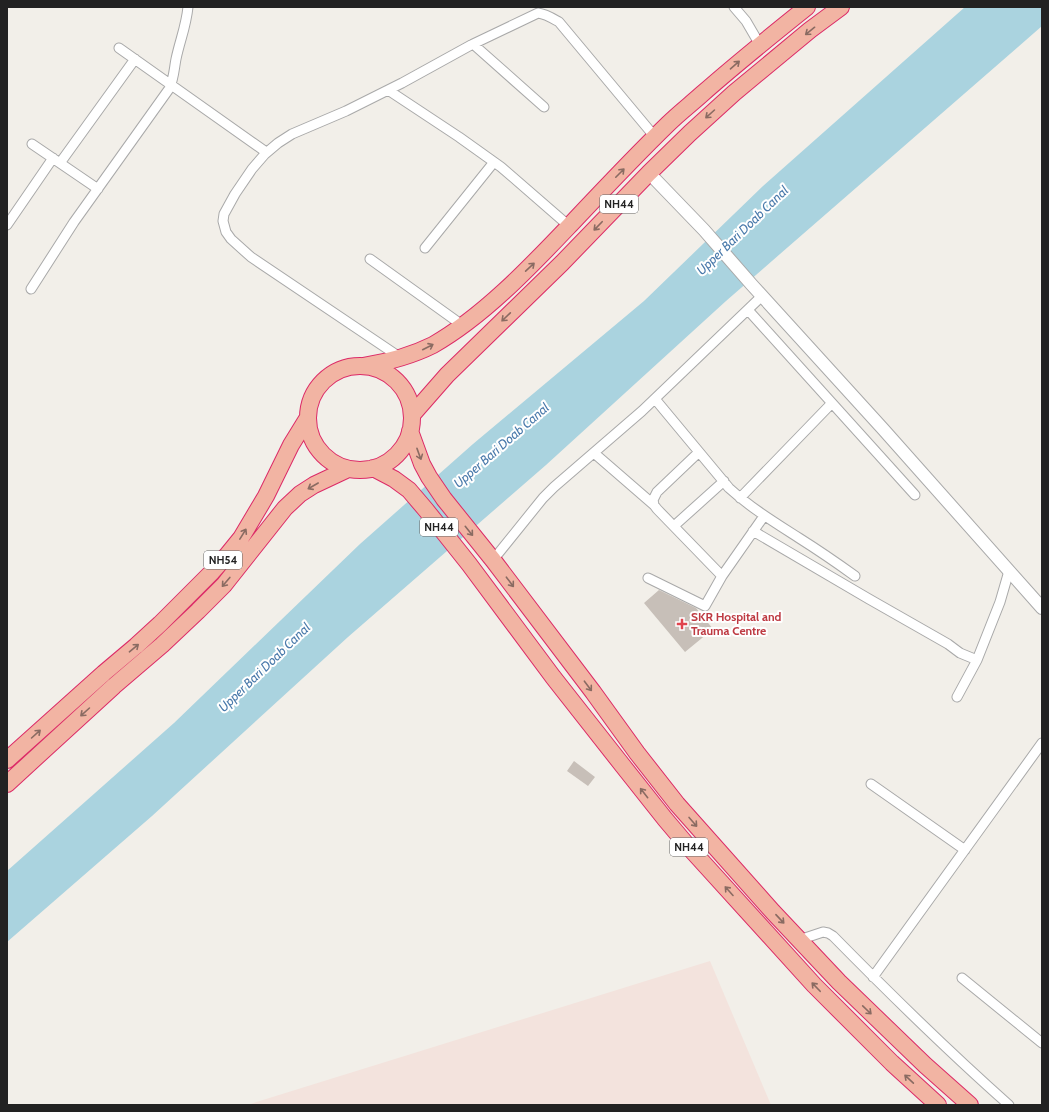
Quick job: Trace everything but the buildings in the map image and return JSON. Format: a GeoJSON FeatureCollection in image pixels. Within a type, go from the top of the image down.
{"type":"FeatureCollection","features":[{"type":"Feature","properties":{"kind":"highway","name":"NH44"},"geometry":{"type":"LineString","coordinates":[[807,7],[740,61],[669,123],[533,264],[486,307],[454,332],[418,352],[386,362],[349,367],[336,372],[324,380],[315,391],[309,404],[307,419],[313,441],[319,451],[337,465],[348,469],[360,470],[373,468],[386,463],[397,454],[405,443],[411,423],[448,375],[562,263],[690,133],[810,30],[841,7]]}},
{"type":"Feature","properties":{"kind":"highway","name":"NH44"},"geometry":{"type":"LineString","coordinates":[[364,366],[376,368],[397,382],[409,403],[411,423],[422,464],[429,477],[444,499],[668,792],[697,827],[839,982],[878,1021],[970,1105]]}},
{"type":"Feature","properties":{"kind":"highway","name":"NH54"},"geometry":{"type":"LineString","coordinates":[[7,760],[136,646],[188,596],[228,554],[241,538],[266,496],[291,445],[307,419]]}},
{"type":"Feature","properties":{"kind":"highway","name":"NH44"},"geometry":{"type":"LineString","coordinates":[[373,468],[394,478],[409,490],[469,564],[563,689],[674,830],[814,985],[892,1063],[938,1105]]}},
{"type":"Feature","properties":{"kind":"highway","name":"NH54"},"geometry":{"type":"LineString","coordinates":[[7,784],[198,611],[224,585],[285,508],[300,494],[314,485],[348,469]]}},
{"type":"Feature","properties":{"kind":"street"},"geometry":{"type":"LineString","coordinates":[[31,289],[74,222],[171,85],[177,54],[186,26],[188,7]]}},
{"type":"Feature","properties":{"kind":"street"},"geometry":{"type":"LineString","coordinates":[[734,7],[746,21],[760,45]]}},
{"type":"Feature","properties":{"kind":"street"},"geometry":{"type":"LineString","coordinates":[[401,358],[251,257],[231,239],[226,232],[222,221],[224,214],[235,194],[266,152],[292,134],[346,111],[473,44],[538,13],[544,14],[559,22],[656,137]]}},
{"type":"Feature","properties":{"kind":"street"},"geometry":{"type":"LineString","coordinates":[[473,44],[544,107]]}},
{"type":"Feature","properties":{"kind":"street"},"geometry":{"type":"LineString","coordinates":[[119,48],[266,152]]}},
{"type":"Feature","properties":{"kind":"street"},"geometry":{"type":"LineString","coordinates":[[7,225],[135,60]]}},
{"type":"Feature","properties":{"kind":"street"},"geometry":{"type":"LineString","coordinates":[[388,90],[494,162],[569,226]]}},
{"type":"Feature","properties":{"kind":"street"},"geometry":{"type":"LineString","coordinates":[[32,144],[98,189]]}},
{"type":"Feature","properties":{"kind":"street"},"geometry":{"type":"LineString","coordinates":[[425,248],[494,162]]}},
{"type":"Feature","properties":{"kind":"street"},"geometry":{"type":"LineString","coordinates":[[649,173],[704,230],[1042,608]]}},
{"type":"Feature","properties":{"kind":"street"},"geometry":{"type":"LineString","coordinates":[[370,259],[462,325]]}},
{"type":"Feature","properties":{"kind":"street"},"geometry":{"type":"LineString","coordinates":[[489,556],[554,487],[655,398],[762,296]]}},
{"type":"Feature","properties":{"kind":"street"},"geometry":{"type":"LineString","coordinates":[[748,310],[915,495]]}},
{"type":"Feature","properties":{"kind":"street"},"geometry":{"type":"LineString","coordinates":[[655,398],[699,452],[740,498],[764,516],[855,576]]}},
{"type":"Feature","properties":{"kind":"street"},"geometry":{"type":"LineString","coordinates":[[740,498],[832,403]]}},
{"type":"Feature","properties":{"kind":"street"},"geometry":{"type":"LineString","coordinates":[[654,505],[653,500],[657,492],[699,452]]}},
{"type":"Feature","properties":{"kind":"street"},"geometry":{"type":"LineString","coordinates":[[594,453],[654,505],[722,576]]}},
{"type":"Feature","properties":{"kind":"street"},"geometry":{"type":"LineString","coordinates":[[674,526],[724,481]]}},
{"type":"Feature","properties":{"kind":"street"},"geometry":{"type":"LineString","coordinates":[[648,578],[705,606],[722,576],[764,516]]}},
{"type":"Feature","properties":{"kind":"street"},"geometry":{"type":"LineString","coordinates":[[753,532],[948,644],[960,653],[977,660]]}},
{"type":"Feature","properties":{"kind":"street"},"geometry":{"type":"LineString","coordinates":[[957,697],[977,660],[1000,602],[1009,571]]}},
{"type":"Feature","properties":{"kind":"street"},"geometry":{"type":"LineString","coordinates":[[872,976],[1042,743]]}},
{"type":"Feature","properties":{"kind":"street"},"geometry":{"type":"LineString","coordinates":[[871,784],[965,850]]}},
{"type":"Feature","properties":{"kind":"street"},"geometry":{"type":"LineString","coordinates":[[800,940],[823,932],[833,936],[961,1062],[1008,1105]]}},
{"type":"Feature","properties":{"kind":"street"},"geometry":{"type":"LineString","coordinates":[[962,978],[1042,1042]]}},
{"type":"Feature","properties":{"kind":"shaded area"},"geometry":{"type":"Polygon","coordinates":[[[710,961],[771,1105],[247,1105],[710,961]]]}},
{"type":"Feature","properties":{"kind":"water","name":"Upper Bari Doab Canal"},"geometry":{"type":"Polygon","coordinates":[[[965,7],[1042,7],[1042,26],[726,301],[546,465],[348,637],[152,816],[7,942],[7,871],[174,723],[360,544],[473,444],[644,301],[763,186],[965,7]]]}},
{"type":"Feature","properties":{"kind":"place","name":"SKR Hospital and Trauma Centre"},"geometry":{"type":"Point","coordinates":[682,624]}}]}
